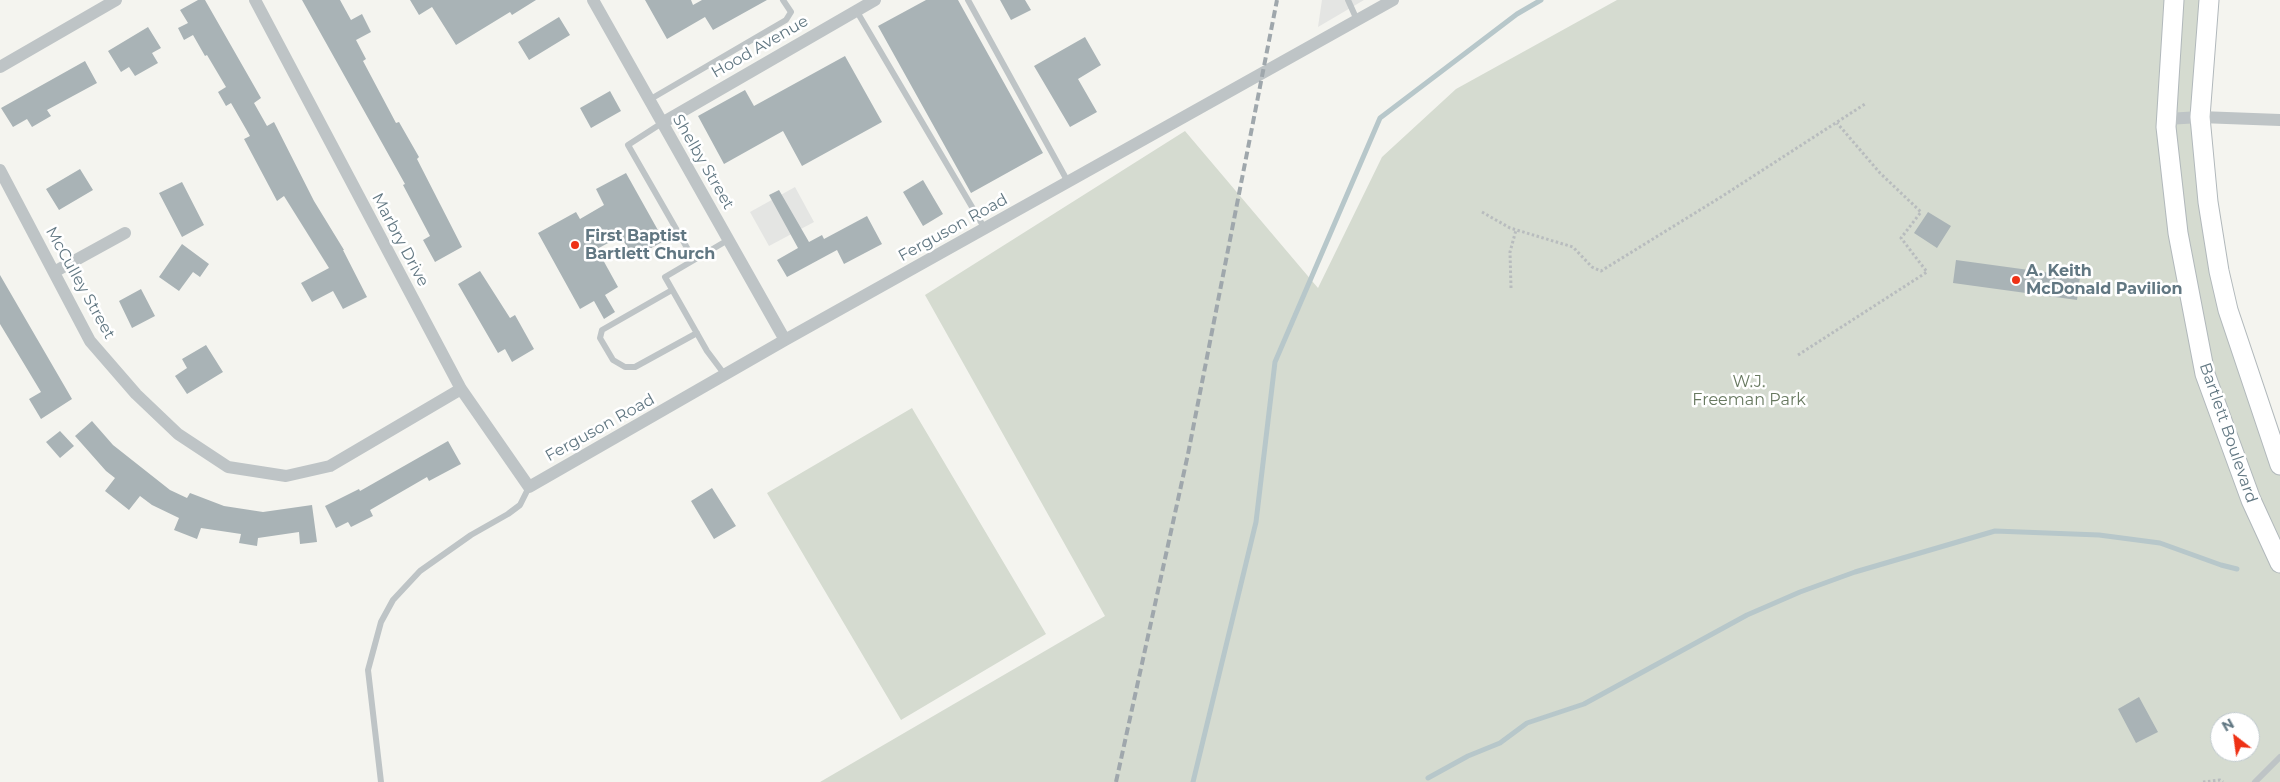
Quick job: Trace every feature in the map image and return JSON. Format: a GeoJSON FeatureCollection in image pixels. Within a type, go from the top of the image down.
{"type":"FeatureCollection","features":[{"type":"Feature","properties":{"kind":"main road","name":"Bartlett Boulevard"},"geometry":{"type":"LineString","coordinates":[[2174,0],[2167,119],[2178,233],[2205,374],[2251,500],[2280,563]]}},
{"type":"Feature","properties":{"kind":"main road"},"geometry":{"type":"LineString","coordinates":[[2209,0],[2200,117],[2208,202],[2219,271],[2228,310],[2280,464]]}},
{"type":"Feature","properties":{"kind":"street"},"geometry":{"type":"LineString","coordinates":[[0,67],[116,0]]}},
{"type":"Feature","properties":{"kind":"street","name":"Marbry Drive"},"geometry":{"type":"LineString","coordinates":[[255,0],[461,390],[529,487]]}},
{"type":"Feature","properties":{"kind":"street","name":"Shelby Street"},"geometry":{"type":"LineString","coordinates":[[593,0],[785,340]]}},
{"type":"Feature","properties":{"kind":"street","name":"Hood Avenue"},"geometry":{"type":"LineString","coordinates":[[662,124],[875,0]]}},
{"type":"Feature","properties":{"kind":"street","name":"Ferguson Road"},"geometry":{"type":"LineString","coordinates":[[529,487],[785,340],[1393,0]]}},
{"type":"Feature","properties":{"kind":"street"},"geometry":{"type":"LineString","coordinates":[[2167,119],[2200,117],[2280,120]]}},
{"type":"Feature","properties":{"kind":"street","name":"McCulley Street"},"geometry":{"type":"LineString","coordinates":[[0,170],[90,340],[136,394],[178,434],[228,467],[286,476],[330,466],[461,390]]}},
{"type":"Feature","properties":{"kind":"street"},"geometry":{"type":"LineString","coordinates":[[54,272],[124,233]]}},
{"type":"Feature","properties":{"kind":"lane"},"geometry":{"type":"LineString","coordinates":[[649,100],[786,20],[790,12],[783,0]]}},
{"type":"Feature","properties":{"kind":"lane"},"geometry":{"type":"LineString","coordinates":[[968,0],[1068,182]]}},
{"type":"Feature","properties":{"kind":"lane"},"geometry":{"type":"LineString","coordinates":[[1348,0],[1357,20]]}},
{"type":"Feature","properties":{"kind":"lane"},"geometry":{"type":"LineString","coordinates":[[856,10],[985,229]]}},
{"type":"Feature","properties":{"kind":"lane"},"geometry":{"type":"LineString","coordinates":[[662,124],[628,144],[694,260]]}},
{"type":"Feature","properties":{"kind":"lane"},"geometry":{"type":"LineString","coordinates":[[725,375],[697,333],[665,277],[728,240]]}},
{"type":"Feature","properties":{"kind":"lane"},"geometry":{"type":"LineString","coordinates":[[672,290],[602,330],[600,338],[613,360],[625,367],[635,367],[697,333]]}},
{"type":"Feature","properties":{"kind":"lane"},"geometry":{"type":"LineString","coordinates":[[381,782],[368,670],[381,622],[393,600],[420,571],[470,535],[508,514],[520,505],[529,487]]}},
{"type":"Feature","properties":{"kind":"lane"},"geometry":{"type":"LineString","coordinates":[[2255,782],[2280,757]]}},
{"type":"Feature","properties":{"kind":"path"},"geometry":{"type":"LineString","coordinates":[[1482,212],[1516,230],[1573,247],[1592,267],[1601,271],[1865,104]]}},
{"type":"Feature","properties":{"kind":"path"},"geometry":{"type":"LineString","coordinates":[[1798,355],[1926,272],[1901,238],[1921,212],[1880,173],[1837,123]]}},
{"type":"Feature","properties":{"kind":"path"},"geometry":{"type":"LineString","coordinates":[[1511,288],[1510,252],[1516,230]]}},
{"type":"Feature","properties":{"kind":"path"},"geometry":{"type":"LineString","coordinates":[[2203,782],[2220,780],[2224,782]]}},
{"type":"Feature","properties":{"kind":"shaded area"},"geometry":{"type":"Polygon","coordinates":[[[1322,0],[1364,0],[1318,27],[1322,0]]]}},
{"type":"Feature","properties":{"kind":"shaded area"},"geometry":{"type":"Polygon","coordinates":[[[795,187],[814,222],[769,246],[750,212],[795,187]]]}},
{"type":"Feature","properties":{"kind":"green space","name":"W.J. Freeman Park"},"geometry":{"type":"Polygon","coordinates":[[[1617,0],[2209,0],[2200,117],[2219,271],[2280,465],[2280,782],[820,782],[1105,616],[925,295],[1185,131],[1318,288],[1382,157],[1456,89],[1617,0]]]}},
{"type":"Feature","properties":{"kind":"green space"},"geometry":{"type":"Polygon","coordinates":[[[912,408],[1046,634],[901,720],[767,493],[912,408]]]}},
{"type":"Feature","properties":{"kind":"building"},"geometry":{"type":"Polygon","coordinates":[[[198,0],[205,0],[261,98],[254,103],[267,126],[274,122],[314,201],[344,250],[367,297],[343,309],[333,291],[312,302],[301,283],[329,268],[284,196],[277,201],[244,139],[250,136],[231,103],[226,106],[218,92],[226,87],[207,55],[205,56],[193,35],[184,40],[178,28],[188,23],[180,10],[198,0]]]}},
{"type":"Feature","properties":{"kind":"building"},"geometry":{"type":"Polygon","coordinates":[[[302,0],[340,0],[351,20],[362,14],[371,32],[356,40],[366,59],[363,61],[396,123],[399,122],[419,157],[417,159],[462,247],[435,262],[423,240],[430,236],[403,185],[405,184],[302,0]]]}},
{"type":"Feature","properties":{"kind":"building"},"geometry":{"type":"Polygon","coordinates":[[[410,0],[536,0],[512,15],[510,12],[456,45],[432,7],[419,15],[410,0]]]}},
{"type":"Feature","properties":{"kind":"building"},"geometry":{"type":"Polygon","coordinates":[[[645,0],[691,0],[693,5],[702,0],[767,0],[713,30],[705,17],[667,39],[645,0]]]}},
{"type":"Feature","properties":{"kind":"building"},"geometry":{"type":"Polygon","coordinates":[[[926,0],[958,0],[1043,153],[971,193],[878,26],[926,0]]]}},
{"type":"Feature","properties":{"kind":"building"},"geometry":{"type":"Polygon","coordinates":[[[1000,0],[1025,0],[1031,10],[1011,20],[1000,0]]]}},
{"type":"Feature","properties":{"kind":"building"},"geometry":{"type":"Polygon","coordinates":[[[559,17],[570,35],[529,60],[518,42],[559,17]]]}},
{"type":"Feature","properties":{"kind":"building"},"geometry":{"type":"Polygon","coordinates":[[[148,27],[161,48],[152,53],[158,63],[135,76],[129,67],[121,72],[108,51],[148,27]]]}},
{"type":"Feature","properties":{"kind":"building"},"geometry":{"type":"Polygon","coordinates":[[[1085,37],[1101,65],[1078,79],[1097,112],[1070,127],[1034,66],[1085,37]]]}},
{"type":"Feature","properties":{"kind":"building"},"geometry":{"type":"Polygon","coordinates":[[[845,56],[882,122],[802,166],[783,131],[724,164],[698,116],[745,90],[754,106],[845,56]]]}},
{"type":"Feature","properties":{"kind":"building"},"geometry":{"type":"Polygon","coordinates":[[[85,61],[97,83],[47,110],[51,116],[32,127],[27,119],[13,127],[1,108],[85,61]]]}},
{"type":"Feature","properties":{"kind":"building"},"geometry":{"type":"Polygon","coordinates":[[[610,91],[621,111],[591,128],[580,108],[610,91]]]}},
{"type":"Feature","properties":{"kind":"building"},"geometry":{"type":"Polygon","coordinates":[[[80,169],[93,190],[59,210],[46,189],[80,169]]]}},
{"type":"Feature","properties":{"kind":"building","name":"First Baptist Bartlett Church"},"geometry":{"type":"Polygon","coordinates":[[[626,173],[664,241],[633,258],[621,236],[597,249],[618,287],[605,295],[615,312],[604,319],[594,301],[580,309],[538,233],[576,212],[580,219],[604,205],[596,189],[626,173]]]}},
{"type":"Feature","properties":{"kind":"building"},"geometry":{"type":"Polygon","coordinates":[[[923,180],[943,214],[923,226],[903,192],[923,180]]]}},
{"type":"Feature","properties":{"kind":"building"},"geometry":{"type":"Polygon","coordinates":[[[182,182],[204,225],[182,237],[159,193],[182,182]]]}},
{"type":"Feature","properties":{"kind":"building"},"geometry":{"type":"Polygon","coordinates":[[[779,190],[809,242],[822,235],[824,239],[867,216],[882,244],[844,264],[837,250],[787,277],[777,260],[798,248],[769,195],[779,190]]]}},
{"type":"Feature","properties":{"kind":"building"},"geometry":{"type":"Polygon","coordinates":[[[1928,212],[1951,226],[1937,248],[1914,233],[1928,212]]]}},
{"type":"Feature","properties":{"kind":"building"},"geometry":{"type":"Polygon","coordinates":[[[182,244],[209,264],[200,277],[193,272],[179,291],[159,277],[182,244]]]}},
{"type":"Feature","properties":{"kind":"building","name":"A. Keith McDonald Pavilion"},"geometry":{"type":"Polygon","coordinates":[[[1956,260],[2080,277],[2077,300],[1953,283],[1956,260]]]}},
{"type":"Feature","properties":{"kind":"building"},"geometry":{"type":"Polygon","coordinates":[[[480,271],[510,318],[515,315],[534,349],[512,362],[505,349],[498,353],[458,284],[480,271]]]}},
{"type":"Feature","properties":{"kind":"building"},"geometry":{"type":"Polygon","coordinates":[[[0,275],[72,399],[41,419],[29,399],[41,392],[0,324],[0,275]]]}},
{"type":"Feature","properties":{"kind":"building"},"geometry":{"type":"Polygon","coordinates":[[[141,289],[155,316],[132,328],[119,301],[141,289]]]}},
{"type":"Feature","properties":{"kind":"building"},"geometry":{"type":"Polygon","coordinates":[[[206,345],[223,372],[187,394],[175,376],[187,368],[182,359],[206,345]]]}},
{"type":"Feature","properties":{"kind":"building"},"geometry":{"type":"Polygon","coordinates":[[[92,421],[113,445],[170,490],[187,498],[190,493],[224,506],[263,512],[312,505],[317,542],[300,544],[299,532],[258,538],[257,546],[239,543],[241,534],[201,528],[197,539],[174,530],[179,518],[152,505],[140,496],[129,510],[105,491],[115,478],[106,471],[75,436],[92,421]]]}},
{"type":"Feature","properties":{"kind":"building"},"geometry":{"type":"Polygon","coordinates":[[[60,431],[74,446],[60,458],[46,442],[60,431]]]}},
{"type":"Feature","properties":{"kind":"building"},"geometry":{"type":"Polygon","coordinates":[[[448,441],[461,464],[429,481],[427,477],[370,510],[373,516],[351,527],[348,522],[336,528],[325,506],[359,489],[360,491],[448,441]]]}},
{"type":"Feature","properties":{"kind":"building"},"geometry":{"type":"Polygon","coordinates":[[[712,488],[736,526],[714,539],[691,501],[712,488]]]}},
{"type":"Feature","properties":{"kind":"building"},"geometry":{"type":"Polygon","coordinates":[[[2139,697],[2158,732],[2136,743],[2118,709],[2139,697]]]}},
{"type":"Feature","properties":{"kind":"waterway"},"geometry":{"type":"LineString","coordinates":[[1193,782],[1256,522],[1275,362],[1380,118],[1517,14],[1541,0]]}},
{"type":"Feature","properties":{"kind":"waterway"},"geometry":{"type":"LineString","coordinates":[[1428,778],[1468,756],[1500,743],[1527,723],[1584,704],[1747,615],[1800,592],[1855,572],[1995,531],[2099,535],[2160,543],[2237,569]]}},
{"type":"Feature","properties":{"kind":"railway"},"geometry":{"type":"LineString","coordinates":[[1116,782],[1188,454],[1277,0]]}},
{"type":"Feature","properties":{"kind":"place","name":"First Baptist Bartlett Church"},"geometry":{"type":"Point","coordinates":[575,245]}},
{"type":"Feature","properties":{"kind":"place","name":"A. Keith McDonald Pavilion"},"geometry":{"type":"Point","coordinates":[2016,280]}}]}
